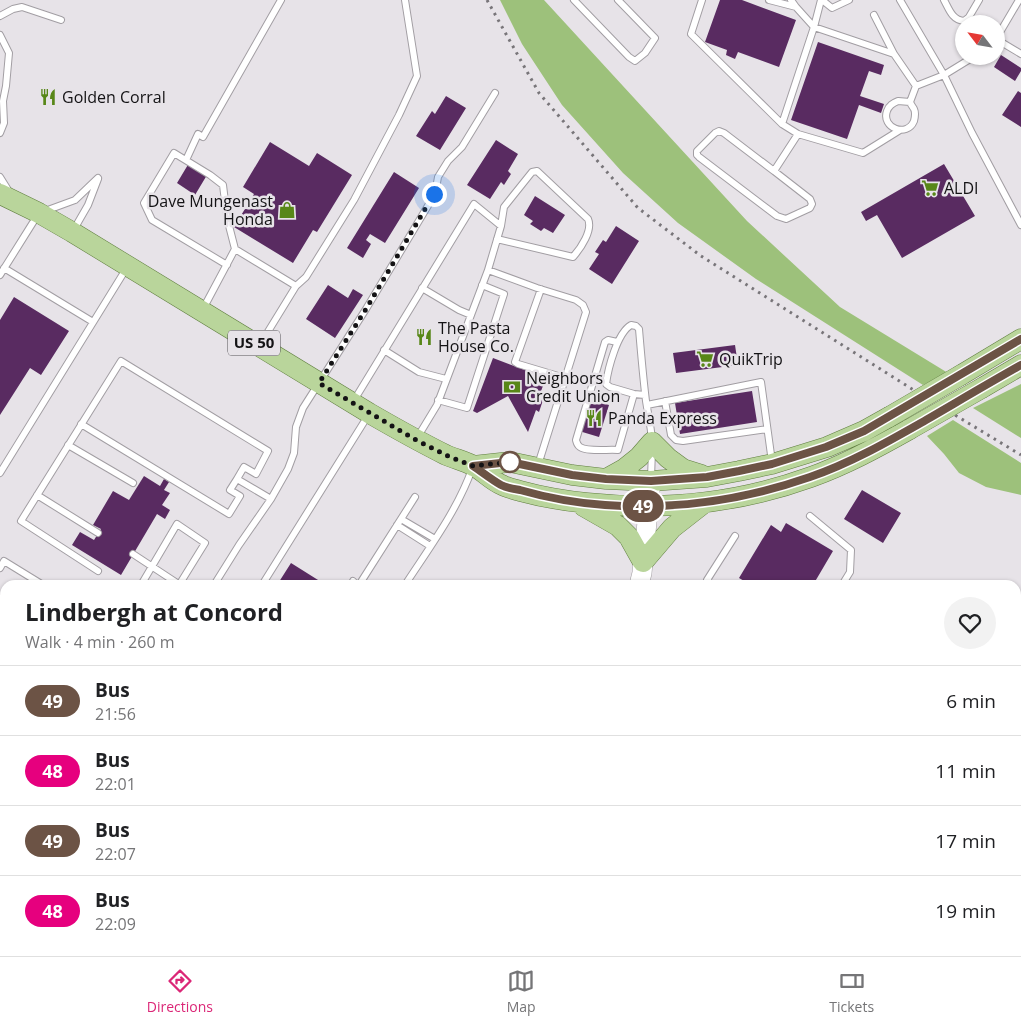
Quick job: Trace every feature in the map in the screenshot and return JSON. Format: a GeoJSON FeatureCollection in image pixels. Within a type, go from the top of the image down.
{"type":"FeatureCollection","features":[{"type":"Feature","properties":{"kind":"main road","name":"US 50"},"geometry":{"type":"LineString","coordinates":[[7,197],[72,232],[416,440],[473,466],[502,485],[536,495],[574,502],[649,506],[736,498],[774,489],[848,462],[910,429],[1021,365]]}},
{"type":"Feature","properties":{"kind":"main road","name":"US 50"},"geometry":{"type":"LineString","coordinates":[[473,466],[510,462],[572,475],[651,481],[707,477],[772,464],[826,447],[864,431],[1021,339]]}},
{"type":"Feature","properties":{"kind":"main road"},"geometry":{"type":"LineString","coordinates":[[982,388],[1021,379]]}},
{"type":"Feature","properties":{"kind":"main road"},"geometry":{"type":"LineString","coordinates":[[606,479],[624,469],[639,457],[652,442],[668,458],[684,469],[707,477]]}},
{"type":"Feature","properties":{"kind":"main road"},"geometry":{"type":"LineString","coordinates":[[574,502],[618,526],[628,536],[644,576]]}},
{"type":"Feature","properties":{"kind":"main road"},"geometry":{"type":"LineString","coordinates":[[644,576],[672,528],[704,502]]}},
{"type":"Feature","properties":{"kind":"street"},"geometry":{"type":"LineString","coordinates":[[644,576],[651,481]]}},
{"type":"Feature","properties":{"kind":"lane"},"geometry":{"type":"LineString","coordinates":[[186,160],[198,134],[203,137],[281,0]]}},
{"type":"Feature","properties":{"kind":"lane"},"geometry":{"type":"LineString","coordinates":[[259,346],[296,286],[306,277],[354,200],[417,76],[405,0]]}},
{"type":"Feature","properties":{"kind":"lane"},"geometry":{"type":"LineString","coordinates":[[574,0],[635,61],[645,53],[655,38],[618,0]]}},
{"type":"Feature","properties":{"kind":"lane"},"geometry":{"type":"LineString","coordinates":[[702,0],[691,34],[782,124],[798,134],[862,153],[900,130],[910,127],[915,119],[914,110],[910,102],[916,86],[944,75],[961,65]]}},
{"type":"Feature","properties":{"kind":"lane"},"geometry":{"type":"LineString","coordinates":[[769,0],[796,7]]}},
{"type":"Feature","properties":{"kind":"lane"},"geometry":{"type":"LineString","coordinates":[[791,0],[814,27],[894,54]]}},
{"type":"Feature","properties":{"kind":"lane"},"geometry":{"type":"LineString","coordinates":[[782,124],[822,0],[832,8],[849,0]]}},
{"type":"Feature","properties":{"kind":"lane"},"geometry":{"type":"LineString","coordinates":[[900,0],[944,75],[972,133],[1021,225]]}},
{"type":"Feature","properties":{"kind":"lane"},"geometry":{"type":"LineString","coordinates":[[944,0],[953,16],[958,21],[964,22],[979,0]]}},
{"type":"Feature","properties":{"kind":"lane"},"geometry":{"type":"LineString","coordinates":[[1005,24],[1019,0]]}},
{"type":"Feature","properties":{"kind":"lane"},"geometry":{"type":"LineString","coordinates":[[0,16],[22,6],[62,20]]}},
{"type":"Feature","properties":{"kind":"lane"},"geometry":{"type":"LineString","coordinates":[[874,15],[894,54],[916,86]]}},
{"type":"Feature","properties":{"kind":"lane"},"geometry":{"type":"LineString","coordinates":[[0,35],[9,53],[3,101],[4,123],[0,133]]}},
{"type":"Feature","properties":{"kind":"lane"},"geometry":{"type":"LineString","coordinates":[[1005,44],[1021,54]]}},
{"type":"Feature","properties":{"kind":"lane"},"geometry":{"type":"LineString","coordinates":[[217,580],[239,544],[271,499],[288,469],[294,453],[296,427],[302,408],[366,309],[434,194],[438,177],[448,162],[462,147],[494,93]]}},
{"type":"Feature","properties":{"kind":"lane"},"geometry":{"type":"LineString","coordinates":[[900,130],[896,130],[888,123],[886,119],[887,109],[894,102],[910,102]]}},
{"type":"Feature","properties":{"kind":"lane"},"geometry":{"type":"LineString","coordinates":[[719,131],[774,170],[810,199],[812,204],[810,208],[786,219],[777,216],[697,155],[697,151],[719,131]]}},
{"type":"Feature","properties":{"kind":"lane"},"geometry":{"type":"LineString","coordinates":[[774,170],[798,134]]}},
{"type":"Feature","properties":{"kind":"lane"},"geometry":{"type":"LineString","coordinates":[[227,265],[152,220],[144,203],[174,153],[224,185],[227,218],[236,249],[296,286]]}},
{"type":"Feature","properties":{"kind":"lane"},"geometry":{"type":"LineString","coordinates":[[416,440],[438,400],[488,270],[497,239],[501,226],[504,207],[532,172],[538,171],[590,223],[589,230],[573,257],[497,239]]}},
{"type":"Feature","properties":{"kind":"lane"},"geometry":{"type":"LineString","coordinates":[[0,177],[7,197]]}},
{"type":"Feature","properties":{"kind":"lane"},"geometry":{"type":"LineString","coordinates":[[0,275],[39,213],[75,200],[98,178],[88,206],[72,232]]}},
{"type":"Feature","properties":{"kind":"lane"},"geometry":{"type":"LineString","coordinates":[[352,403],[474,204],[501,226]]}},
{"type":"Feature","properties":{"kind":"lane"},"geometry":{"type":"LineString","coordinates":[[201,311],[236,249]]}},
{"type":"Feature","properties":{"kind":"lane"},"geometry":{"type":"LineString","coordinates":[[0,473],[128,266]]}},
{"type":"Feature","properties":{"kind":"lane"},"geometry":{"type":"LineString","coordinates":[[4,268],[93,322]]}},
{"type":"Feature","properties":{"kind":"lane"},"geometry":{"type":"LineString","coordinates":[[488,270],[576,300],[583,305],[586,312],[537,468]]}},
{"type":"Feature","properties":{"kind":"lane"},"geometry":{"type":"LineString","coordinates":[[438,400],[467,408],[504,294],[482,285]]}},
{"type":"Feature","properties":{"kind":"lane"},"geometry":{"type":"LineString","coordinates":[[422,288],[471,315]]}},
{"type":"Feature","properties":{"kind":"lane"},"geometry":{"type":"LineString","coordinates":[[541,289],[515,362],[566,378]]}},
{"type":"Feature","properties":{"kind":"lane"},"geometry":{"type":"LineString","coordinates":[[645,395],[634,394],[606,384],[617,342],[626,328],[631,325],[639,329],[645,395],[651,424],[651,481]]}},
{"type":"Feature","properties":{"kind":"lane"},"geometry":{"type":"LineString","coordinates":[[617,342],[608,340],[605,342],[576,440],[577,444],[584,449],[618,450],[634,394]]}},
{"type":"Feature","properties":{"kind":"lane"},"geometry":{"type":"LineString","coordinates":[[384,350],[419,372],[446,379]]}},
{"type":"Feature","properties":{"kind":"lane"},"geometry":{"type":"LineString","coordinates":[[81,424],[229,514],[240,496],[230,490],[244,467],[256,474],[268,451],[121,362],[68,444],[21,521],[98,571]]}},
{"type":"Feature","properties":{"kind":"lane"},"geometry":{"type":"LineString","coordinates":[[647,405],[761,382],[772,464]]}},
{"type":"Feature","properties":{"kind":"lane"},"geometry":{"type":"LineString","coordinates":[[665,402],[671,435],[676,440],[683,441],[767,429]]}},
{"type":"Feature","properties":{"kind":"lane"},"geometry":{"type":"LineString","coordinates":[[265,580],[369,413]]}},
{"type":"Feature","properties":{"kind":"lane"},"geometry":{"type":"LineString","coordinates":[[68,444],[133,483]]}},
{"type":"Feature","properties":{"kind":"lane"},"geometry":{"type":"LineString","coordinates":[[408,580],[465,490],[473,466]]}},
{"type":"Feature","properties":{"kind":"lane"},"geometry":{"type":"LineString","coordinates":[[237,479],[271,499]]}},
{"type":"Feature","properties":{"kind":"lane"},"geometry":{"type":"LineString","coordinates":[[37,495],[98,533]]}},
{"type":"Feature","properties":{"kind":"lane"},"geometry":{"type":"LineString","coordinates":[[357,580],[415,497]]}},
{"type":"Feature","properties":{"kind":"lane"},"geometry":{"type":"LineString","coordinates":[[810,516],[851,550],[850,572],[845,580]]}},
{"type":"Feature","properties":{"kind":"lane"},"geometry":{"type":"LineString","coordinates":[[399,522],[435,539]]}},
{"type":"Feature","properties":{"kind":"lane"},"geometry":{"type":"LineString","coordinates":[[399,522],[430,546]]}},
{"type":"Feature","properties":{"kind":"lane"},"geometry":{"type":"LineString","coordinates":[[144,580],[177,524],[205,543],[182,580]]}},
{"type":"Feature","properties":{"kind":"lane"},"geometry":{"type":"LineString","coordinates":[[707,580],[735,536]]}},
{"type":"Feature","properties":{"kind":"lane"},"geometry":{"type":"LineString","coordinates":[[133,554],[172,580]]}},
{"type":"Feature","properties":{"kind":"lane"},"geometry":{"type":"LineString","coordinates":[[0,568],[4,561],[35,580]]}},
{"type":"Feature","properties":{"kind":"green space"},"geometry":{"type":"Polygon","coordinates":[[[500,0],[544,0],[747,221],[840,307],[948,373],[923,385],[756,279],[678,223],[623,173],[562,105],[522,44],[500,0]]]}},
{"type":"Feature","properties":{"kind":"green space"},"geometry":{"type":"Polygon","coordinates":[[[1021,384],[1021,438],[973,408],[1021,384]]]}},
{"type":"Feature","properties":{"kind":"green space"},"geometry":{"type":"Polygon","coordinates":[[[953,420],[1021,463],[1021,495],[986,487],[959,473],[927,436],[953,420]]]}},
{"type":"Feature","properties":{"kind":"building"},"geometry":{"type":"Polygon","coordinates":[[[720,0],[742,0],[796,20],[779,67],[738,52],[735,59],[726,55],[727,50],[705,42],[720,0]]]}},
{"type":"Feature","properties":{"kind":"building"},"geometry":{"type":"Polygon","coordinates":[[[818,42],[884,65],[881,75],[869,71],[860,96],[884,104],[881,113],[859,105],[847,139],[791,120],[818,42]]]}},
{"type":"Feature","properties":{"kind":"building"},"geometry":{"type":"Polygon","coordinates":[[[1005,58],[1021,68],[1021,71],[1015,81],[994,67],[995,65],[1005,65],[1005,58]]]}},
{"type":"Feature","properties":{"kind":"building"},"geometry":{"type":"Polygon","coordinates":[[[1018,91],[1021,93],[1021,127],[1002,115],[1018,91]]]}},
{"type":"Feature","properties":{"kind":"building"},"geometry":{"type":"Polygon","coordinates":[[[446,96],[466,108],[440,150],[416,136],[432,111],[435,114],[446,96]]]}},
{"type":"Feature","properties":{"kind":"building"},"geometry":{"type":"Polygon","coordinates":[[[496,140],[518,154],[508,171],[511,174],[504,185],[501,182],[490,199],[467,185],[496,140]]]}},
{"type":"Feature","properties":{"kind":"building","name":"Dave Mungenast Honda"},"geometry":{"type":"Polygon","coordinates":[[[270,142],[309,166],[317,153],[352,175],[317,232],[313,230],[293,263],[234,227],[254,194],[243,187],[270,142]]]}},
{"type":"Feature","properties":{"kind":"building"},"geometry":{"type":"Polygon","coordinates":[[[189,163],[207,175],[195,195],[177,183],[189,163]]]}},
{"type":"Feature","properties":{"kind":"building","name":"ALDI"},"geometry":{"type":"Polygon","coordinates":[[[944,164],[975,216],[902,258],[877,215],[866,221],[861,212],[944,164]]]}},
{"type":"Feature","properties":{"kind":"building"},"geometry":{"type":"Polygon","coordinates":[[[394,172],[419,188],[385,243],[370,234],[366,240],[371,244],[363,258],[347,248],[394,172]]]}},
{"type":"Feature","properties":{"kind":"building"},"geometry":{"type":"Polygon","coordinates":[[[535,196],[565,215],[553,233],[544,228],[541,231],[530,224],[533,221],[524,215],[535,196]]]}},
{"type":"Feature","properties":{"kind":"building"},"geometry":{"type":"Polygon","coordinates":[[[616,226],[639,241],[612,284],[589,269],[599,254],[595,252],[603,240],[606,242],[616,226]]]}},
{"type":"Feature","properties":{"kind":"building"},"geometry":{"type":"Polygon","coordinates":[[[328,285],[348,298],[353,289],[363,295],[335,338],[306,319],[328,285]]]}},
{"type":"Feature","properties":{"kind":"building"},"geometry":{"type":"Polygon","coordinates":[[[14,297],[69,331],[41,375],[30,368],[0,415],[0,320],[14,297]]]}},
{"type":"Feature","properties":{"kind":"building","name":"QuikTrip"},"geometry":{"type":"Polygon","coordinates":[[[735,345],[738,365],[676,373],[673,353],[735,345]]]}},
{"type":"Feature","properties":{"kind":"building","name":"Neighbors Credit Union"},"geometry":{"type":"Polygon","coordinates":[[[493,358],[546,378],[538,399],[543,400],[539,412],[536,410],[528,432],[508,396],[477,413],[473,411],[493,358]]]}},
{"type":"Feature","properties":{"kind":"building","name":"QuikTrip"},"geometry":{"type":"Polygon","coordinates":[[[752,391],[757,422],[680,434],[675,403],[752,391]]]}},
{"type":"Feature","properties":{"kind":"building","name":"Panda Express"},"geometry":{"type":"Polygon","coordinates":[[[589,399],[609,405],[599,437],[579,431],[589,399]]]}},
{"type":"Feature","properties":{"kind":"building"},"geometry":{"type":"Polygon","coordinates":[[[144,476],[160,486],[164,479],[169,482],[164,490],[170,493],[162,505],[170,510],[165,519],[157,514],[121,575],[72,545],[80,532],[94,540],[101,529],[93,525],[113,491],[129,500],[144,476]]]}},
{"type":"Feature","properties":{"kind":"building"},"geometry":{"type":"Polygon","coordinates":[[[862,490],[901,513],[883,543],[844,519],[862,490]]]}},
{"type":"Feature","properties":{"kind":"building"},"geometry":{"type":"Polygon","coordinates":[[[786,523],[833,551],[816,580],[742,580],[739,578],[771,525],[781,532],[786,523]]]}},
{"type":"Feature","properties":{"kind":"building"},"geometry":{"type":"Polygon","coordinates":[[[291,563],[318,580],[280,580],[291,563]]]}},
{"type":"Feature","properties":{"kind":"railway"},"geometry":{"type":"LineString","coordinates":[[487,0],[539,93],[638,208],[701,256],[912,389],[1021,455]]}},
{"type":"Feature","properties":{"kind":"bus line","name":"49"},"geometry":{"type":"LineString","coordinates":[[1021,339],[864,431],[826,447],[772,464],[707,477],[664,481],[606,479],[572,475],[510,462],[473,466],[502,485],[536,495],[574,502],[649,506],[677,505],[736,498],[774,489],[848,462],[910,429],[1021,365]]}},
{"type":"Feature","properties":{"kind":"place","name":"Golden Corral"},"geometry":{"type":"Point","coordinates":[48,97]}},
{"type":"Feature","properties":{"kind":"place","name":"ALDI"},"geometry":{"type":"Point","coordinates":[930,188]}},
{"type":"Feature","properties":{"kind":"place","name":"Dave Mungenast Honda"},"geometry":{"type":"Point","coordinates":[287,210]}},
{"type":"Feature","properties":{"kind":"place","name":"The Pasta House Co."},"geometry":{"type":"Point","coordinates":[424,337]}},
{"type":"Feature","properties":{"kind":"place","name":"QuikTrip"},"geometry":{"type":"Point","coordinates":[705,359]}},
{"type":"Feature","properties":{"kind":"place","name":"Neighbors Credit Union"},"geometry":{"type":"Point","coordinates":[512,387]}},
{"type":"Feature","properties":{"kind":"place","name":"Panda Express"},"geometry":{"type":"Point","coordinates":[594,418]}},
{"type":"Feature","properties":{"kind":"route"},"geometry":{"type":"LineString","coordinates":[[434,194],[366,309],[319,383],[416,440],[450,457],[473,466],[510,462]]}}]}
